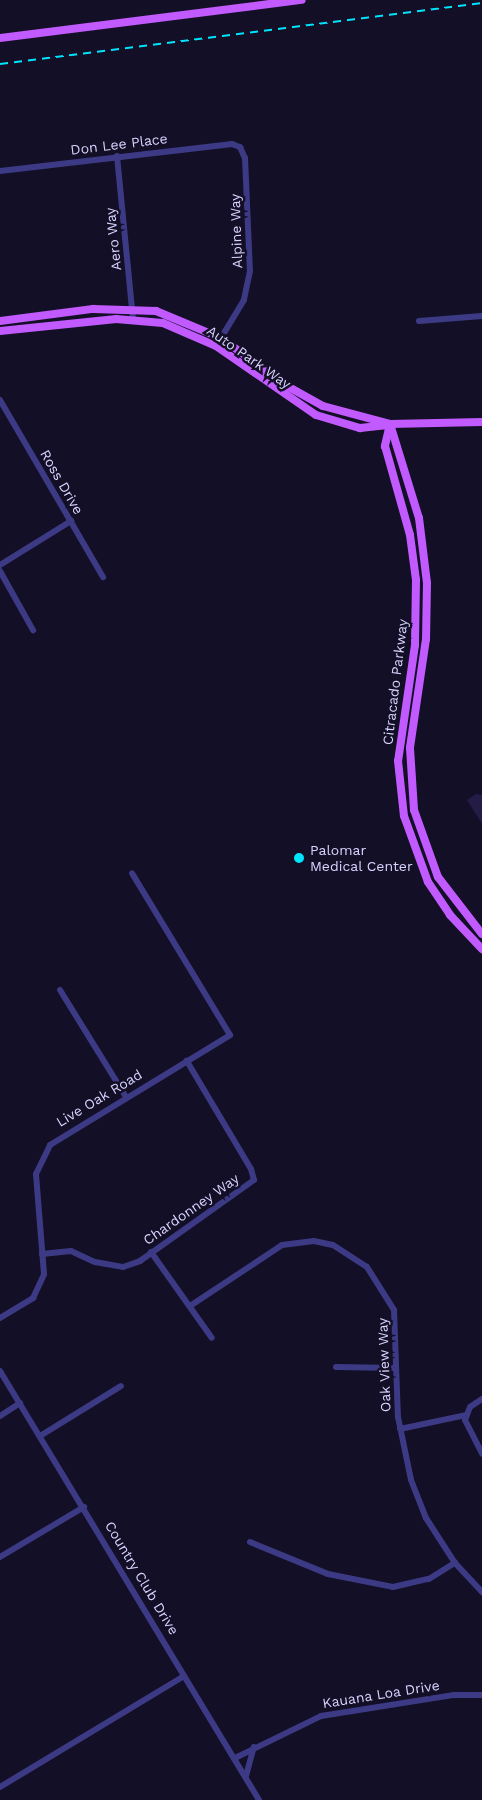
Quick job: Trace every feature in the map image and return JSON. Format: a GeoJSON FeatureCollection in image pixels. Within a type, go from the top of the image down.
{"type":"FeatureCollection","features":[{"type":"Feature","properties":{"kind":"main road"},"geometry":{"type":"LineString","coordinates":[[0,38],[302,0]]}},
{"type":"Feature","properties":{"kind":"main road","name":"Auto Park Way"},"geometry":{"type":"LineString","coordinates":[[0,321],[133,308],[188,321],[221,338],[303,396],[390,424]]}},
{"type":"Feature","properties":{"kind":"main road","name":"Auto Park Way"},"geometry":{"type":"LineString","coordinates":[[0,331],[133,320],[191,333],[316,415],[360,428],[390,424],[482,422]]}},
{"type":"Feature","properties":{"kind":"main road","name":"Citracado Parkway"},"geometry":{"type":"LineString","coordinates":[[390,424],[419,518],[427,582],[427,633],[410,748],[414,810],[438,877],[482,934]]}},
{"type":"Feature","properties":{"kind":"main road","name":"Citracado Parkway"},"geometry":{"type":"LineString","coordinates":[[390,424],[385,446],[410,535],[416,580],[415,645],[398,761],[404,816],[428,882],[450,915],[482,949]]}},
{"type":"Feature","properties":{"kind":"street","name":"Don Lee Place"},"geometry":{"type":"LineString","coordinates":[[0,171],[232,144],[240,147]]}},
{"type":"Feature","properties":{"kind":"street","name":"Alpine Way"},"geometry":{"type":"LineString","coordinates":[[221,338],[244,300],[250,271],[245,158],[240,147]]}},
{"type":"Feature","properties":{"kind":"street","name":"Aero Way"},"geometry":{"type":"LineString","coordinates":[[117,156],[133,320]]}},
{"type":"Feature","properties":{"kind":"street"},"geometry":{"type":"LineString","coordinates":[[419,321],[482,316]]}},
{"type":"Feature","properties":{"kind":"street","name":"Ross Drive"},"geometry":{"type":"LineString","coordinates":[[0,400],[103,577]]}},
{"type":"Feature","properties":{"kind":"street"},"geometry":{"type":"LineString","coordinates":[[0,565],[71,522]]}},
{"type":"Feature","properties":{"kind":"street"},"geometry":{"type":"LineString","coordinates":[[0,571],[33,630]]}},
{"type":"Feature","properties":{"kind":"street","name":"Live Oak Road"},"geometry":{"type":"LineString","coordinates":[[0,1318],[33,1298],[44,1274],[38,1163],[59,1137],[230,1035],[132,873]]}},
{"type":"Feature","properties":{"kind":"street"},"geometry":{"type":"LineString","coordinates":[[60,990],[126,1097]]}},
{"type":"Feature","properties":{"kind":"street","name":"Chardonney Way"},"geometry":{"type":"LineString","coordinates":[[42,1254],[71,1251],[94,1262],[122,1267],[152,1252],[254,1180],[252,1169],[187,1061]]}},
{"type":"Feature","properties":{"kind":"street","name":"Oak View Way"},"geometry":{"type":"LineString","coordinates":[[190,1306],[282,1245],[314,1240],[334,1245],[367,1267],[385,1291],[397,1327],[396,1368],[400,1429],[426,1518],[455,1563],[482,1592]]}},
{"type":"Feature","properties":{"kind":"street"},"geometry":{"type":"LineString","coordinates":[[152,1252],[212,1338]]}},
{"type":"Feature","properties":{"kind":"street"},"geometry":{"type":"LineString","coordinates":[[336,1367],[396,1368]]}},
{"type":"Feature","properties":{"kind":"street","name":"Country Club Drive"},"geometry":{"type":"LineString","coordinates":[[0,1371],[84,1507],[259,1800]]}},
{"type":"Feature","properties":{"kind":"street"},"geometry":{"type":"LineString","coordinates":[[40,1436],[121,1386]]}},
{"type":"Feature","properties":{"kind":"street"},"geometry":{"type":"LineString","coordinates":[[400,1429],[466,1415],[482,1399]]}},
{"type":"Feature","properties":{"kind":"street"},"geometry":{"type":"LineString","coordinates":[[0,1416],[20,1403]]}},
{"type":"Feature","properties":{"kind":"street"},"geometry":{"type":"LineString","coordinates":[[466,1415],[466,1427],[482,1454]]}},
{"type":"Feature","properties":{"kind":"street"},"geometry":{"type":"LineString","coordinates":[[0,1556],[84,1507]]}},
{"type":"Feature","properties":{"kind":"street"},"geometry":{"type":"LineString","coordinates":[[250,1542],[328,1574],[393,1587],[429,1579],[455,1563]]}},
{"type":"Feature","properties":{"kind":"street"},"geometry":{"type":"LineString","coordinates":[[0,1787],[184,1676]]}},
{"type":"Feature","properties":{"kind":"street","name":"Kauana Loa Drive"},"geometry":{"type":"LineString","coordinates":[[235,1758],[304,1722],[341,1712],[454,1695],[482,1695]]}},
{"type":"Feature","properties":{"kind":"street"},"geometry":{"type":"LineString","coordinates":[[246,1776],[254,1747]]}},
{"type":"Feature","properties":{"kind":"building"},"geometry":{"type":"Polygon","coordinates":[[[476,794],[482,795],[482,824],[467,800],[476,794]]]}},
{"type":"Feature","properties":{"kind":"railway"},"geometry":{"type":"LineString","coordinates":[[0,64],[482,3]]}},
{"type":"Feature","properties":{"kind":"place","name":"Palomar Medical Center"},"geometry":{"type":"Point","coordinates":[299,858]}}]}
